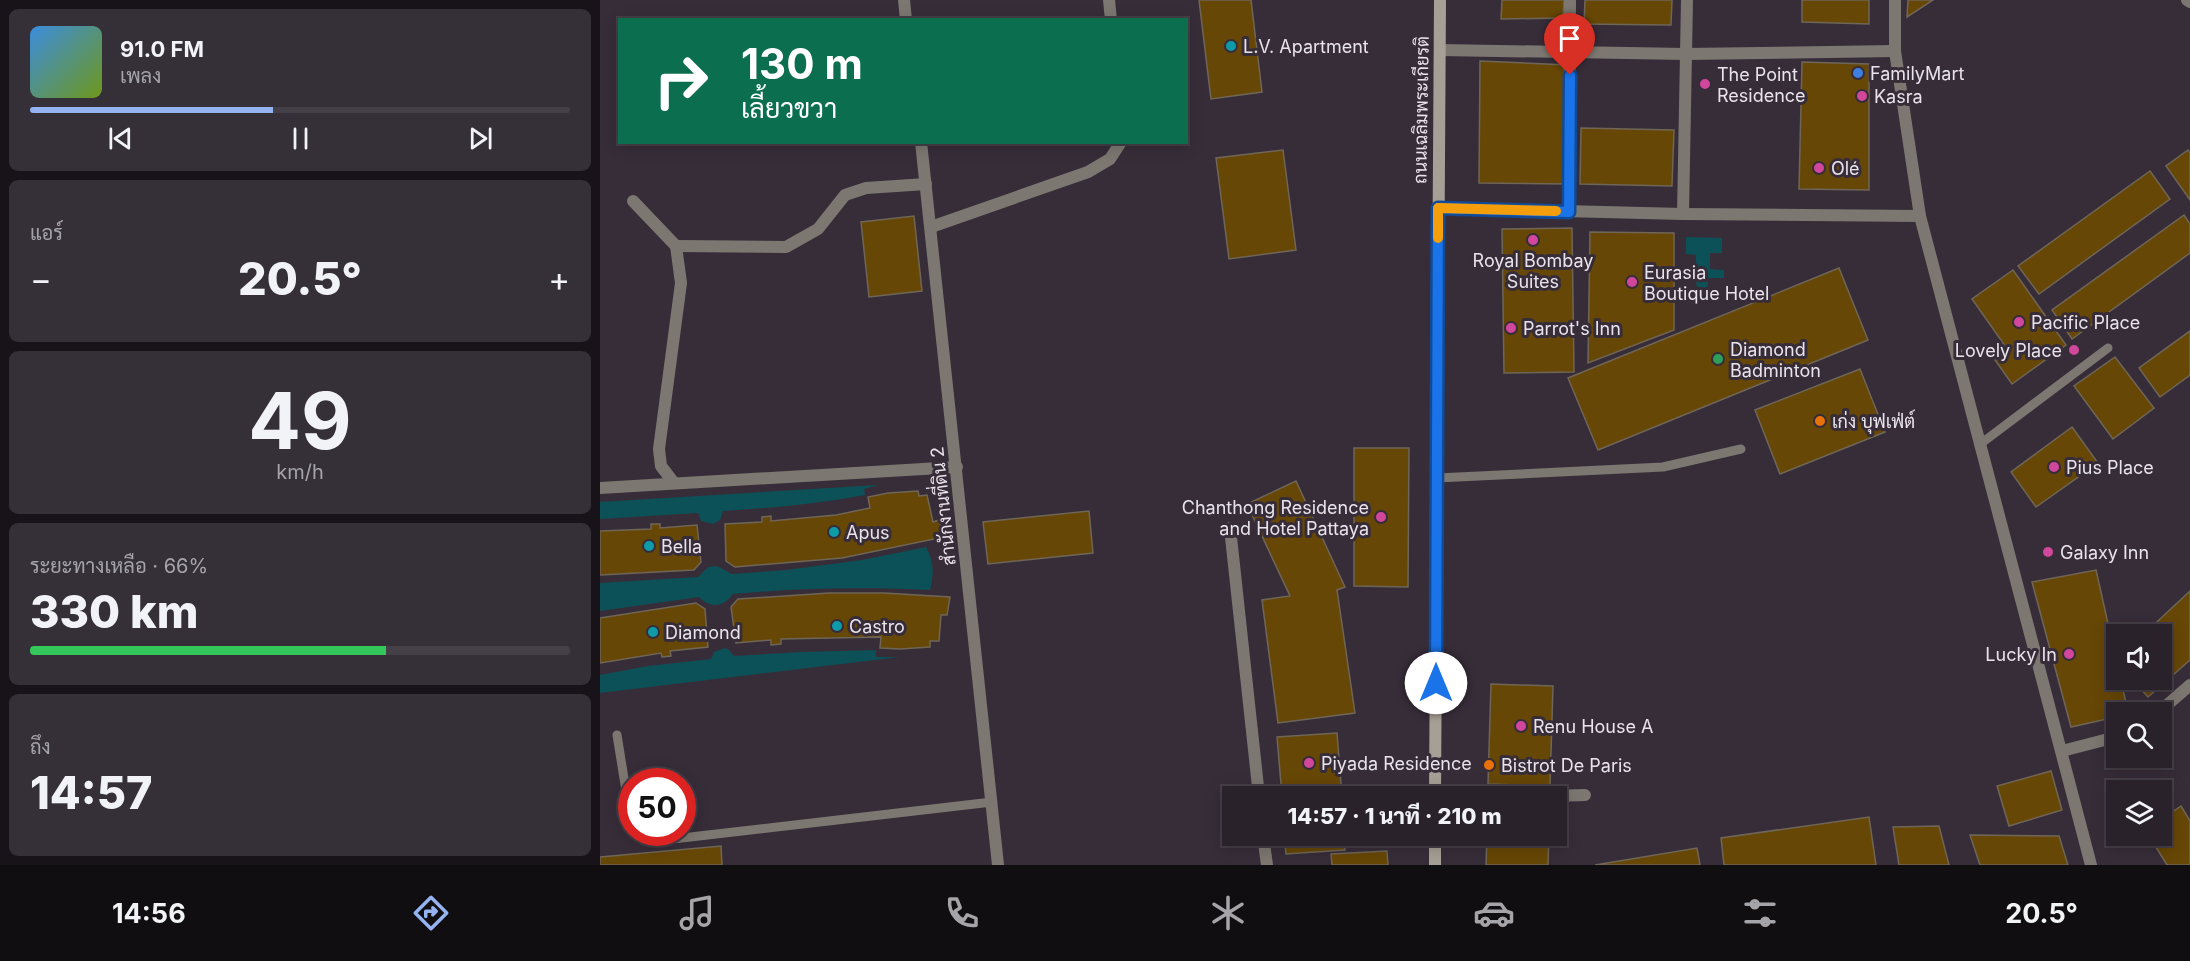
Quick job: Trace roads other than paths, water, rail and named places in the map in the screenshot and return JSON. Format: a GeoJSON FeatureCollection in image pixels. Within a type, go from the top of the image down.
{"type":"FeatureCollection","features":[{"type":"Feature","properties":{"kind":"main road","name":"ถนนเฉลิมพระเกียรติ"},"geometry":{"type":"LineString","coordinates":[[1435,786],[1440,0]]}},
{"type":"Feature","properties":{"kind":"main road"},"geometry":{"type":"LineString","coordinates":[[1435,846],[1435,865]]}},
{"type":"Feature","properties":{"kind":"street"},"geometry":{"type":"LineString","coordinates":[[904,0],[906,18]]}},
{"type":"Feature","properties":{"kind":"street"},"geometry":{"type":"LineString","coordinates":[[1109,0],[1111,18]]}},
{"type":"Feature","properties":{"kind":"street"},"geometry":{"type":"LineString","coordinates":[[1569,212],[1570,0]]}},
{"type":"Feature","properties":{"kind":"street"},"geometry":{"type":"LineString","coordinates":[[1683,214],[1687,0]]}},
{"type":"Feature","properties":{"kind":"street"},"geometry":{"type":"LineString","coordinates":[[1895,0],[1895,51],[1920,216],[2091,865]]}},
{"type":"Feature","properties":{"kind":"street"},"geometry":{"type":"LineString","coordinates":[[1440,50],[1686,54],[1895,51]]}},
{"type":"Feature","properties":{"kind":"street","name":"สำนักงานที่ดิน 2"},"geometry":{"type":"LineString","coordinates":[[921,144],[998,865]]}},
{"type":"Feature","properties":{"kind":"street"},"geometry":{"type":"LineString","coordinates":[[931,227],[1088,172],[1110,159],[1120,144]]}},
{"type":"Feature","properties":{"kind":"street"},"geometry":{"type":"LineString","coordinates":[[676,246],[786,247],[818,229],[844,195],[866,188],[926,184]]}},
{"type":"Feature","properties":{"kind":"street"},"geometry":{"type":"LineString","coordinates":[[633,201],[676,246],[681,283],[658,449],[661,466],[674,483]]}},
{"type":"Feature","properties":{"kind":"street"},"geometry":{"type":"LineString","coordinates":[[1438,208],[1683,214],[1920,216]]}},
{"type":"Feature","properties":{"kind":"street"},"geometry":{"type":"LineString","coordinates":[[600,488],[957,467]]}},
{"type":"Feature","properties":{"kind":"street"},"geometry":{"type":"LineString","coordinates":[[1230,528],[1258,786]]}},
{"type":"Feature","properties":{"kind":"street"},"geometry":{"type":"LineString","coordinates":[[2170,702],[2190,685]]}},
{"type":"Feature","properties":{"kind":"street"},"geometry":{"type":"LineString","coordinates":[[2062,751],[2106,740]]}},
{"type":"Feature","properties":{"kind":"street"},"geometry":{"type":"LineString","coordinates":[[1567,796],[1584,795]]}},
{"type":"Feature","properties":{"kind":"street"},"geometry":{"type":"LineString","coordinates":[[1264,846],[1266,865]]}},
{"type":"Feature","properties":{"kind":"lane"},"geometry":{"type":"LineString","coordinates":[[1979,445],[2108,348]]}},
{"type":"Feature","properties":{"kind":"lane"},"geometry":{"type":"LineString","coordinates":[[1437,478],[1663,467],[1741,449]]}},
{"type":"Feature","properties":{"kind":"lane"},"geometry":{"type":"LineString","coordinates":[[617,735],[622,768]]}},
{"type":"Feature","properties":{"kind":"lane"},"geometry":{"type":"LineString","coordinates":[[696,836],[992,802]]}},
{"type":"Feature","properties":{"kind":"water"},"geometry":{"type":"Polygon","coordinates":[[[1686,237],[1722,238],[1722,253],[1710,253],[1710,269],[1724,270],[1724,278],[1708,278],[1708,285],[1705,289],[1700,289],[1696,285],[1697,279],[1683,280],[1683,270],[1696,270],[1696,255],[1686,254],[1686,237]]]}},
{"type":"Feature","properties":{"kind":"water"},"geometry":{"type":"Polygon","coordinates":[[[878,485],[864,489],[865,495],[794,505],[723,511],[720,520],[713,524],[701,521],[698,513],[600,519],[600,502],[878,485]]]}},
{"type":"Feature","properties":{"kind":"water"},"geometry":{"type":"Polygon","coordinates":[[[926,547],[932,568],[930,590],[832,589],[758,592],[733,594],[725,602],[717,605],[703,601],[699,597],[600,611],[600,583],[698,577],[708,567],[717,566],[732,574],[786,570],[862,560],[926,547]]]}},
{"type":"Feature","properties":{"kind":"water"},"geometry":{"type":"Polygon","coordinates":[[[725,648],[734,656],[876,650],[876,657],[900,657],[600,693],[600,675],[648,666],[711,659],[714,652],[725,648]]]}},
{"type":"Feature","properties":{"kind":"place","name":"L.V. Apartment"},"geometry":{"type":"Point","coordinates":[1231,46]}},
{"type":"Feature","properties":{"kind":"place","name":"FamilyMart"},"geometry":{"type":"Point","coordinates":[1858,73]}},
{"type":"Feature","properties":{"kind":"place","name":"The Point Residence"},"geometry":{"type":"Point","coordinates":[1705,84]}},
{"type":"Feature","properties":{"kind":"place","name":"Kasra"},"geometry":{"type":"Point","coordinates":[1862,96]}},
{"type":"Feature","properties":{"kind":"place","name":"Olé"},"geometry":{"type":"Point","coordinates":[1819,168]}},
{"type":"Feature","properties":{"kind":"place","name":"Royal Bombay Suites"},"geometry":{"type":"Point","coordinates":[1533,240]}},
{"type":"Feature","properties":{"kind":"place","name":"Eurasia Boutique Hotel"},"geometry":{"type":"Point","coordinates":[1632,282]}},
{"type":"Feature","properties":{"kind":"place","name":"Pacific Place"},"geometry":{"type":"Point","coordinates":[2019,322]}},
{"type":"Feature","properties":{"kind":"place","name":"Parrot's Inn"},"geometry":{"type":"Point","coordinates":[1511,328]}},
{"type":"Feature","properties":{"kind":"place","name":"Lovely Place"},"geometry":{"type":"Point","coordinates":[2074,350]}},
{"type":"Feature","properties":{"kind":"place","name":"Diamond Badminton"},"geometry":{"type":"Point","coordinates":[1718,359]}},
{"type":"Feature","properties":{"kind":"place","name":"เก่ง บุฟเฟ่ต์"},"geometry":{"type":"Point","coordinates":[1820,421]}},
{"type":"Feature","properties":{"kind":"place","name":"Pius Place"},"geometry":{"type":"Point","coordinates":[2054,467]}},
{"type":"Feature","properties":{"kind":"place","name":"Chanthong Residence and Hotel Pattaya"},"geometry":{"type":"Point","coordinates":[1381,517]}},
{"type":"Feature","properties":{"kind":"place","name":"Apus"},"geometry":{"type":"Point","coordinates":[834,532]}},
{"type":"Feature","properties":{"kind":"place","name":"Bella"},"geometry":{"type":"Point","coordinates":[649,546]}},
{"type":"Feature","properties":{"kind":"place","name":"Galaxy Inn"},"geometry":{"type":"Point","coordinates":[2048,552]}},
{"type":"Feature","properties":{"kind":"place","name":"Castro"},"geometry":{"type":"Point","coordinates":[837,626]}},
{"type":"Feature","properties":{"kind":"place","name":"Diamond"},"geometry":{"type":"Point","coordinates":[653,632]}},
{"type":"Feature","properties":{"kind":"place","name":"Lucky In"},"geometry":{"type":"Point","coordinates":[2069,654]}},
{"type":"Feature","properties":{"kind":"place","name":"Renu House A"},"geometry":{"type":"Point","coordinates":[1521,726]}},
{"type":"Feature","properties":{"kind":"place","name":"Piyada Residence"},"geometry":{"type":"Point","coordinates":[1309,763]}},
{"type":"Feature","properties":{"kind":"place","name":"Bistrot De Paris"},"geometry":{"type":"Point","coordinates":[1489,765]}}]}
